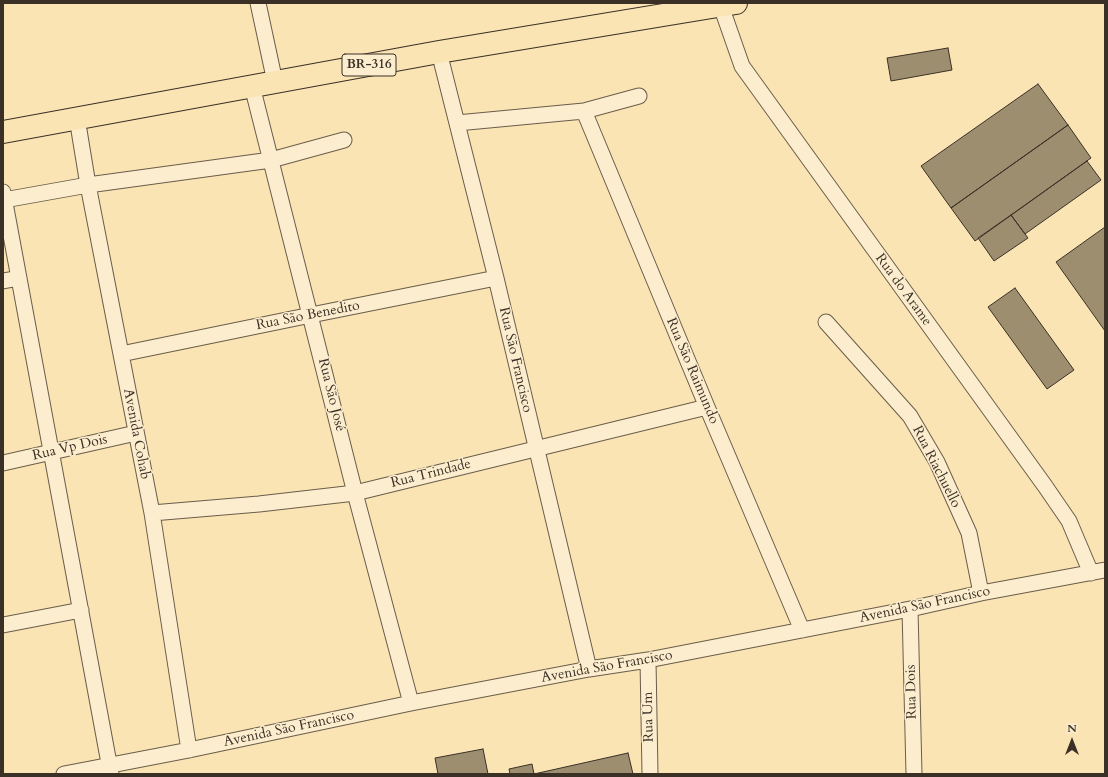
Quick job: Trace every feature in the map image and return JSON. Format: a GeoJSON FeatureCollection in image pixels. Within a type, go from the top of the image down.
{"type":"FeatureCollection","features":[{"type":"Feature","properties":{"kind":"highway","name":"BR-316"},"geometry":{"type":"LineString","coordinates":[[3,132],[439,52],[728,4]]}},
{"type":"Feature","properties":{"kind":"street"},"geometry":{"type":"LineString","coordinates":[[258,3],[275,82]]}},
{"type":"Feature","properties":{"kind":"street","name":"Rua do Arame"},"geometry":{"type":"LineString","coordinates":[[728,4],[742,66],[1045,486],[1069,521],[1098,572]]}},
{"type":"Feature","properties":{"kind":"street","name":"Rua São Francisco"},"geometry":{"type":"LineString","coordinates":[[439,52],[496,278],[588,669]]}},
{"type":"Feature","properties":{"kind":"street","name":"Rua São José"},"geometry":{"type":"LineString","coordinates":[[252,86],[355,493],[411,703]]}},
{"type":"Feature","properties":{"kind":"street"},"geometry":{"type":"LineString","coordinates":[[457,123],[584,111],[639,96]]}},
{"type":"Feature","properties":{"kind":"street","name":"Rua São Raimundo"},"geometry":{"type":"LineString","coordinates":[[584,111],[707,407],[802,630]]}},
{"type":"Feature","properties":{"kind":"street","name":"Avenida Cohab"},"geometry":{"type":"LineString","coordinates":[[77,118],[88,185],[152,513],[189,750]]}},
{"type":"Feature","properties":{"kind":"street"},"geometry":{"type":"LineString","coordinates":[[110,770],[4,196],[271,160],[344,140]]}},
{"type":"Feature","properties":{"kind":"street"},"geometry":{"type":"LineString","coordinates":[[3,281],[19,278]]}},
{"type":"Feature","properties":{"kind":"street","name":"Rua São Benedito"},"geometry":{"type":"LineString","coordinates":[[121,354],[496,278]]}},
{"type":"Feature","properties":{"kind":"street","name":"Rua Riachuello"},"geometry":{"type":"LineString","coordinates":[[826,322],[910,416],[933,455],[969,533],[981,593]]}},
{"type":"Feature","properties":{"kind":"street","name":"Rua Trindade"},"geometry":{"type":"LineString","coordinates":[[152,513],[259,504],[355,493],[707,407]]}},
{"type":"Feature","properties":{"kind":"street","name":"Rua Vp Dois"},"geometry":{"type":"LineString","coordinates":[[3,463],[136,433]]}},
{"type":"Feature","properties":{"kind":"street","name":"Avenida São Francisco"},"geometry":{"type":"LineString","coordinates":[[64,774],[110,770],[189,750],[411,703],[588,669],[648,660],[910,609],[981,593],[1098,572]]}},
{"type":"Feature","properties":{"kind":"street","name":"Rua Dois"},"geometry":{"type":"LineString","coordinates":[[910,609],[914,774]]}},
{"type":"Feature","properties":{"kind":"street"},"geometry":{"type":"LineString","coordinates":[[3,625],[81,610]]}},
{"type":"Feature","properties":{"kind":"street","name":"Rua Um"},"geometry":{"type":"LineString","coordinates":[[648,660],[650,774]]}},
{"type":"Feature","properties":{"kind":"building"},"geometry":{"type":"Polygon","coordinates":[[[948,48],[952,70],[891,81],[887,58],[948,48]]]}},
{"type":"Feature","properties":{"kind":"building"},"geometry":{"type":"Polygon","coordinates":[[[1038,84],[1068,125],[951,208],[921,166],[1038,84]]]}},
{"type":"Feature","properties":{"kind":"building"},"geometry":{"type":"Polygon","coordinates":[[[1068,125],[1091,158],[975,241],[951,208],[1068,125]]]}},
{"type":"Feature","properties":{"kind":"building"},"geometry":{"type":"Polygon","coordinates":[[[1087,161],[1101,180],[1025,234],[1011,215],[1087,161]]]}},
{"type":"Feature","properties":{"kind":"building"},"geometry":{"type":"Polygon","coordinates":[[[1011,215],[1028,238],[994,261],[978,238],[1011,215]]]}},
{"type":"Feature","properties":{"kind":"building"},"geometry":{"type":"Polygon","coordinates":[[[1105,227],[1105,331],[1056,262],[1105,227]]]}},
{"type":"Feature","properties":{"kind":"building"},"geometry":{"type":"Polygon","coordinates":[[[1015,288],[1074,370],[1047,389],[988,307],[1015,288]]]}},
{"type":"Feature","properties":{"kind":"building"},"geometry":{"type":"Polygon","coordinates":[[[483,749],[488,774],[438,774],[435,758],[483,749]]]}},
{"type":"Feature","properties":{"kind":"building"},"geometry":{"type":"Polygon","coordinates":[[[628,753],[633,774],[534,774],[628,753]]]}},
{"type":"Feature","properties":{"kind":"building"},"geometry":{"type":"Polygon","coordinates":[[[532,764],[534,774],[510,774],[509,769],[532,764]]]}}]}
